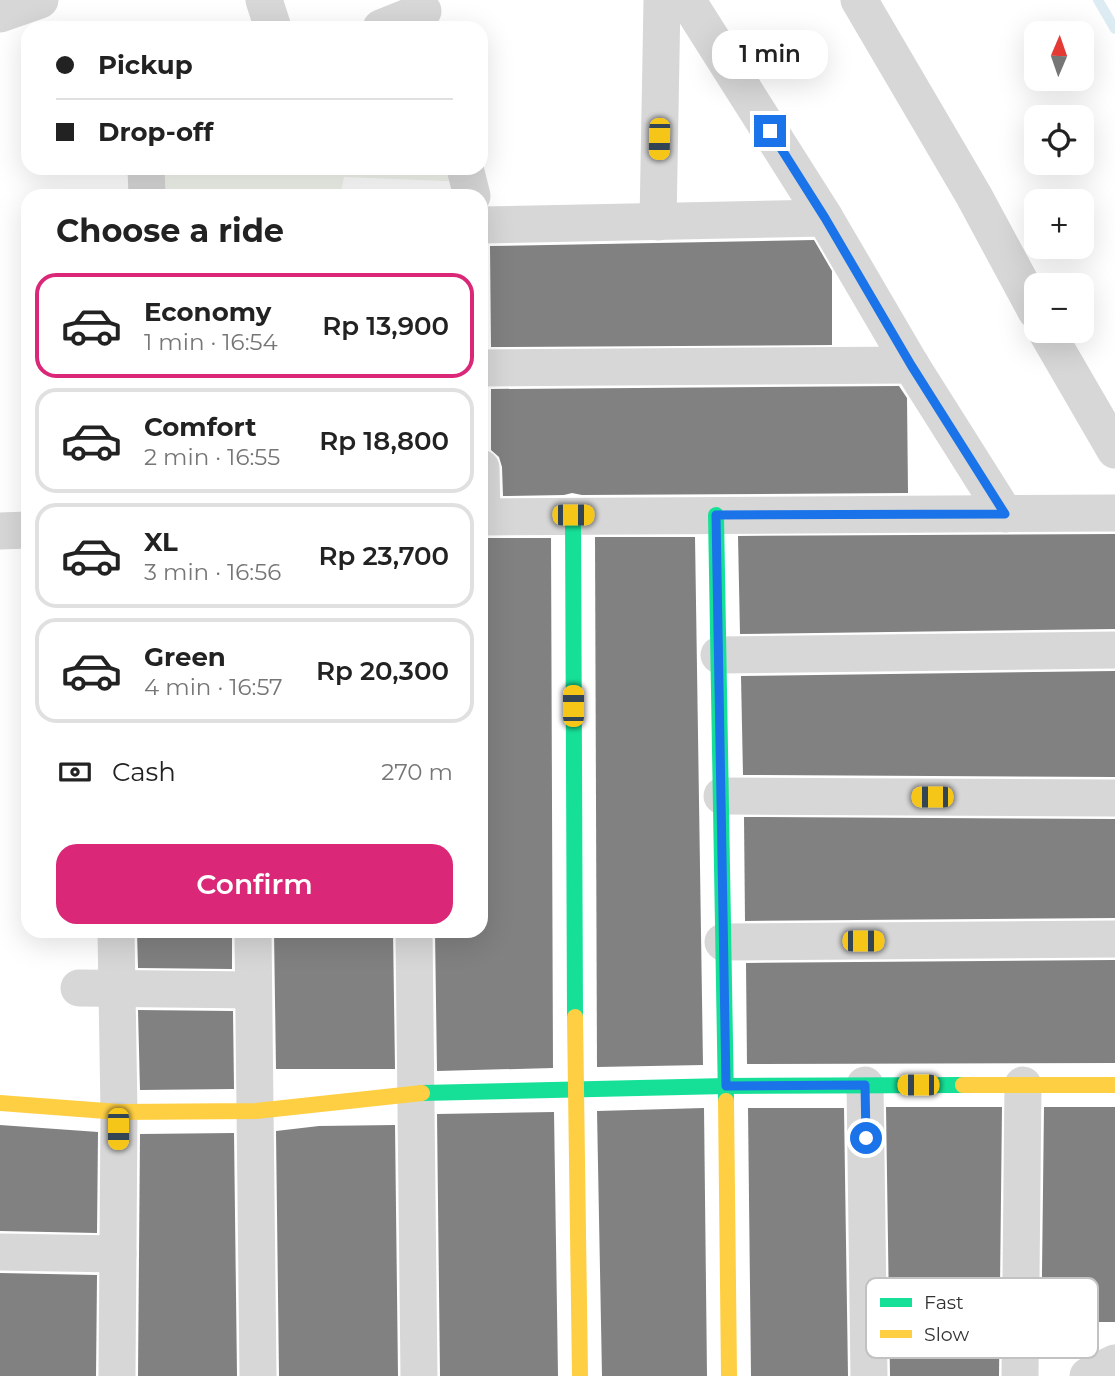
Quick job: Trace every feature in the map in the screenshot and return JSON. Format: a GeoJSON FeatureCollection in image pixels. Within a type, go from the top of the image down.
{"type":"FeatureCollection","features":[{"type":"Feature","properties":{"kind":"street"},"geometry":{"type":"LineString","coordinates":[[0,14],[40,0]]}},
{"type":"Feature","properties":{"kind":"street"},"geometry":{"type":"LineString","coordinates":[[264,0],[271,21]]}},
{"type":"Feature","properties":{"kind":"street"},"geometry":{"type":"LineString","coordinates":[[658,222],[662,0]]}},
{"type":"Feature","properties":{"kind":"street"},"geometry":{"type":"LineString","coordinates":[[687,0],[825,218],[911,365],[1005,514]]}},
{"type":"Feature","properties":{"kind":"street"},"geometry":{"type":"LineString","coordinates":[[859,0],[974,196],[1024,289]]}},
{"type":"Feature","properties":{"kind":"street"},"geometry":{"type":"LineString","coordinates":[[401,21],[423,13]]}},
{"type":"Feature","properties":{"kind":"street"},"geometry":{"type":"LineString","coordinates":[[488,225],[825,218]]}},
{"type":"Feature","properties":{"kind":"street"},"geometry":{"type":"LineString","coordinates":[[1053,343],[1115,450]]}},
{"type":"Feature","properties":{"kind":"street"},"geometry":{"type":"LineString","coordinates":[[488,368],[911,365]]}},
{"type":"Feature","properties":{"kind":"street"},"geometry":{"type":"LineString","coordinates":[[488,517],[1115,513]]}},
{"type":"Feature","properties":{"kind":"street"},"geometry":{"type":"LineString","coordinates":[[573,515],[575,1089],[580,1376]]}},
{"type":"Feature","properties":{"kind":"street"},"geometry":{"type":"LineString","coordinates":[[716,515],[729,1376]]}},
{"type":"Feature","properties":{"kind":"street"},"geometry":{"type":"LineString","coordinates":[[0,531],[21,530]]}},
{"type":"Feature","properties":{"kind":"street"},"geometry":{"type":"LineString","coordinates":[[719,655],[1115,650]]}},
{"type":"Feature","properties":{"kind":"street"},"geometry":{"type":"LineString","coordinates":[[722,796],[1115,798]]}},
{"type":"Feature","properties":{"kind":"street"},"geometry":{"type":"LineString","coordinates":[[116,938],[117,1376]]}},
{"type":"Feature","properties":{"kind":"street"},"geometry":{"type":"LineString","coordinates":[[253,938],[258,1376]]}},
{"type":"Feature","properties":{"kind":"street"},"geometry":{"type":"LineString","coordinates":[[414,938],[419,1376]]}},
{"type":"Feature","properties":{"kind":"street"},"geometry":{"type":"LineString","coordinates":[[723,942],[1115,939]]}},
{"type":"Feature","properties":{"kind":"street"},"geometry":{"type":"LineString","coordinates":[[79,988],[253,990]]}},
{"type":"Feature","properties":{"kind":"street"},"geometry":{"type":"LineString","coordinates":[[865,1085],[868,1278]]}},
{"type":"Feature","properties":{"kind":"street"},"geometry":{"type":"LineString","coordinates":[[1021,1278],[1023,1085]]}},
{"type":"Feature","properties":{"kind":"street"},"geometry":{"type":"LineString","coordinates":[[0,1103],[118,1112],[256,1111],[417,1093],[726,1086],[1115,1085]]}},
{"type":"Feature","properties":{"kind":"street"},"geometry":{"type":"LineString","coordinates":[[0,1252],[118,1254]]}},
{"type":"Feature","properties":{"kind":"street"},"geometry":{"type":"LineString","coordinates":[[869,1358],[869,1376]]}},
{"type":"Feature","properties":{"kind":"street"},"geometry":{"type":"LineString","coordinates":[[1020,1358],[1020,1376]]}},
{"type":"Feature","properties":{"kind":"street"},"geometry":{"type":"LineString","coordinates":[[1088,1376],[1115,1363]]}},
{"type":"Feature","properties":{"kind":"shaded area"},"geometry":{"type":"Polygon","coordinates":[[[160,175],[466,175],[469,182],[344,177],[341,189],[161,189],[160,175]]]}},
{"type":"Feature","properties":{"kind":"building"},"geometry":{"type":"Polygon","coordinates":[[[814,240],[832,271],[832,345],[491,347],[490,246],[814,240]]]}},
{"type":"Feature","properties":{"kind":"building"},"geometry":{"type":"Polygon","coordinates":[[[899,386],[907,398],[908,493],[572,493],[503,496],[502,467],[499,457],[491,450],[491,389],[899,386]]]}},
{"type":"Feature","properties":{"kind":"building"},"geometry":{"type":"Polygon","coordinates":[[[1115,534],[1115,629],[740,634],[738,536],[1115,534]]]}},
{"type":"Feature","properties":{"kind":"building"},"geometry":{"type":"Polygon","coordinates":[[[595,537],[695,537],[703,1065],[597,1067],[595,537]]]}},
{"type":"Feature","properties":{"kind":"building"},"geometry":{"type":"Polygon","coordinates":[[[488,538],[551,538],[553,1068],[437,1071],[435,938],[488,938],[488,538]]]}},
{"type":"Feature","properties":{"kind":"building"},"geometry":{"type":"Polygon","coordinates":[[[1115,671],[1115,777],[743,775],[741,676],[1115,671]]]}},
{"type":"Feature","properties":{"kind":"building"},"geometry":{"type":"Polygon","coordinates":[[[744,817],[1115,819],[1115,918],[745,921],[744,817]]]}},
{"type":"Feature","properties":{"kind":"building"},"geometry":{"type":"Polygon","coordinates":[[[137,938],[232,938],[232,969],[138,968],[137,938]]]}},
{"type":"Feature","properties":{"kind":"building"},"geometry":{"type":"Polygon","coordinates":[[[274,938],[393,938],[395,1069],[276,1069],[274,938]]]}},
{"type":"Feature","properties":{"kind":"building"},"geometry":{"type":"Polygon","coordinates":[[[1115,960],[1115,1063],[747,1064],[746,963],[1115,960]]]}},
{"type":"Feature","properties":{"kind":"building"},"geometry":{"type":"Polygon","coordinates":[[[138,1010],[233,1011],[234,1089],[140,1090],[138,1010]]]}},
{"type":"Feature","properties":{"kind":"building"},"geometry":{"type":"Polygon","coordinates":[[[886,1107],[1002,1107],[1000,1278],[889,1278],[886,1107]]]}},
{"type":"Feature","properties":{"kind":"building"},"geometry":{"type":"Polygon","coordinates":[[[1044,1107],[1115,1107],[1115,1322],[1099,1322],[1099,1348],[1098,1278],[1042,1278],[1044,1107]]]}},
{"type":"Feature","properties":{"kind":"building"},"geometry":{"type":"Polygon","coordinates":[[[704,1108],[707,1376],[602,1376],[597,1111],[704,1108]]]}},
{"type":"Feature","properties":{"kind":"building"},"geometry":{"type":"Polygon","coordinates":[[[748,1108],[844,1108],[848,1376],[751,1376],[748,1108]]]}},
{"type":"Feature","properties":{"kind":"building"},"geometry":{"type":"Polygon","coordinates":[[[554,1112],[558,1376],[440,1376],[437,1114],[554,1112]]]}},
{"type":"Feature","properties":{"kind":"building"},"geometry":{"type":"Polygon","coordinates":[[[0,1125],[98,1132],[97,1233],[0,1231],[0,1125]]]}},
{"type":"Feature","properties":{"kind":"building"},"geometry":{"type":"Polygon","coordinates":[[[395,1125],[398,1376],[279,1376],[276,1131],[319,1126],[395,1125]]]}},
{"type":"Feature","properties":{"kind":"building"},"geometry":{"type":"Polygon","coordinates":[[[234,1133],[237,1376],[138,1376],[140,1134],[234,1133]]]}},
{"type":"Feature","properties":{"kind":"building"},"geometry":{"type":"Polygon","coordinates":[[[0,1273],[97,1275],[96,1376],[0,1376],[0,1273]]]}},
{"type":"Feature","properties":{"kind":"building"},"geometry":{"type":"Polygon","coordinates":[[[890,1358],[999,1358],[999,1376],[890,1376],[890,1358]]]}},
{"type":"Feature","properties":{"kind":"waterway"},"geometry":{"type":"LineString","coordinates":[[1098,0],[1115,29]]}},
{"type":"Feature","properties":{"kind":"traffic: fast"},"geometry":{"type":"LineString","coordinates":[[573,515],[575,1017]]}},
{"type":"Feature","properties":{"kind":"traffic: fast"},"geometry":{"type":"LineString","coordinates":[[716,515],[726,1101]]}},
{"type":"Feature","properties":{"kind":"traffic: fast"},"geometry":{"type":"LineString","coordinates":[[422,1093],[726,1086],[963,1085]]}},
{"type":"Feature","properties":{"kind":"traffic: slow"},"geometry":{"type":"LineString","coordinates":[[575,1017],[580,1376]]}},
{"type":"Feature","properties":{"kind":"traffic: slow"},"geometry":{"type":"LineString","coordinates":[[963,1085],[1115,1085]]}},
{"type":"Feature","properties":{"kind":"traffic: slow"},"geometry":{"type":"LineString","coordinates":[[0,1103],[119,1112],[256,1111],[422,1093]]}},
{"type":"Feature","properties":{"kind":"traffic: slow"},"geometry":{"type":"LineString","coordinates":[[726,1101],[729,1376]]}},
{"type":"Feature","properties":{"kind":"route"},"geometry":{"type":"LineString","coordinates":[[770,131],[825,218],[911,365],[1005,514],[716,515],[726,1086],[865,1085],[866,1138]]}}]}
